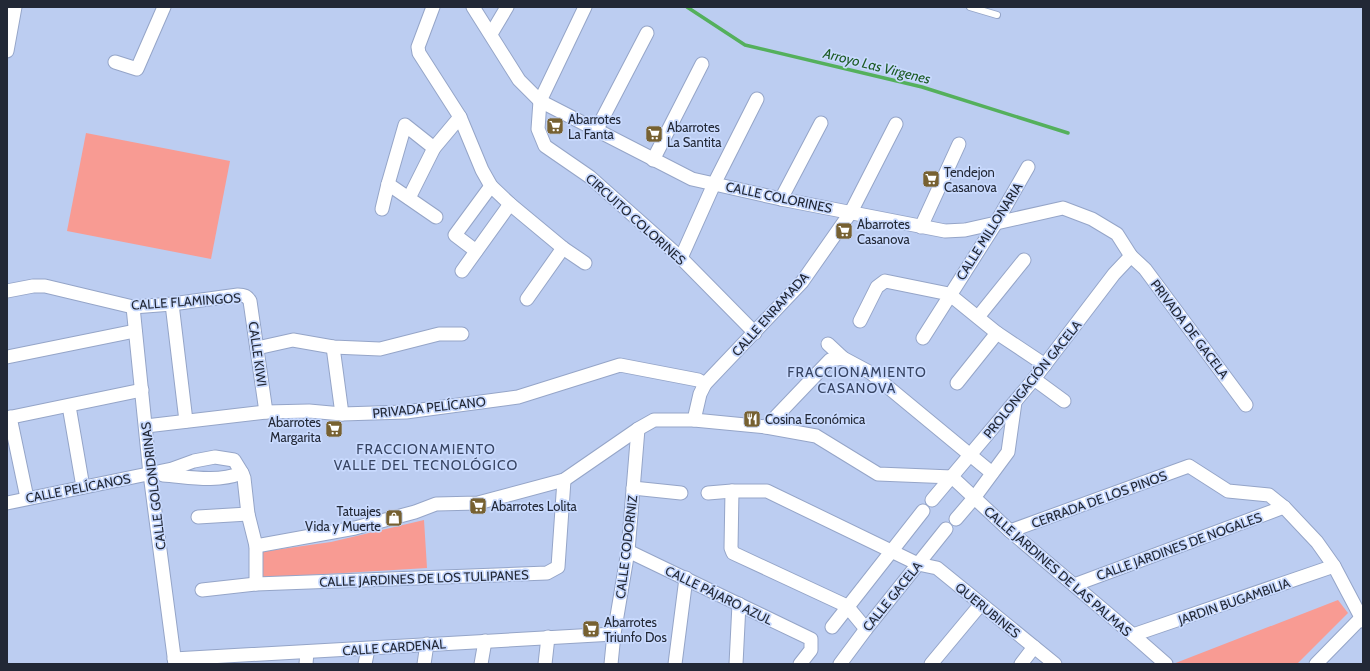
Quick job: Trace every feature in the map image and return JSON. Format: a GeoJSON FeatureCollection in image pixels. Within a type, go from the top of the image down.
{"type":"FeatureCollection","features":[{"type":"Feature","properties":{"kind":"street"},"geometry":{"type":"LineString","coordinates":[[7,51],[15,7]]}},
{"type":"Feature","properties":{"kind":"street"},"geometry":{"type":"LineString","coordinates":[[115,62],[137,69],[164,7]]}},
{"type":"Feature","properties":{"kind":"street"},"geometry":{"type":"LineString","coordinates":[[433,7],[418,47],[419,53],[460,117],[482,170],[491,186],[510,204],[563,248],[585,263]]}},
{"type":"Feature","properties":{"kind":"street","name":"CALLE COLORINES"},"geometry":{"type":"LineString","coordinates":[[473,7],[519,80],[540,101],[692,179],[781,199],[945,231],[965,230],[1063,208],[1092,219],[1117,234],[1131,256]]}},
{"type":"Feature","properties":{"kind":"street"},"geometry":{"type":"LineString","coordinates":[[491,34],[507,7]]}},
{"type":"Feature","properties":{"kind":"street"},"geometry":{"type":"LineString","coordinates":[[540,101],[585,7]]}},
{"type":"Feature","properties":{"kind":"street"},"geometry":{"type":"LineString","coordinates":[[597,129],[647,32]]}},
{"type":"Feature","properties":{"kind":"street"},"geometry":{"type":"LineString","coordinates":[[653,160],[702,64]]}},
{"type":"Feature","properties":{"kind":"street"},"geometry":{"type":"LineString","coordinates":[[681,258],[714,184],[757,99]]}},
{"type":"Feature","properties":{"kind":"street","name":"CIRCUITO COLORINES"},"geometry":{"type":"LineString","coordinates":[[540,101],[538,129],[545,146],[590,177],[681,258],[755,333]]}},
{"type":"Feature","properties":{"kind":"street"},"geometry":{"type":"LineString","coordinates":[[408,198],[434,148],[460,117]]}},
{"type":"Feature","properties":{"kind":"street"},"geometry":{"type":"LineString","coordinates":[[781,199],[821,123]]}},
{"type":"Feature","properties":{"kind":"street","name":"CALLE ENRAMADA"},"geometry":{"type":"LineString","coordinates":[[694,420],[700,394],[706,384],[802,282],[851,212],[896,124]]}},
{"type":"Feature","properties":{"kind":"street"},"geometry":{"type":"LineString","coordinates":[[382,209],[405,125],[434,148]]}},
{"type":"Feature","properties":{"kind":"street"},"geometry":{"type":"LineString","coordinates":[[921,227],[959,144]]}},
{"type":"Feature","properties":{"kind":"street","name":"CALLE MILLONARIA"},"geometry":{"type":"LineString","coordinates":[[922,338],[996,223],[1028,167]]}},
{"type":"Feature","properties":{"kind":"street"},"geometry":{"type":"LineString","coordinates":[[388,184],[436,217]]}},
{"type":"Feature","properties":{"kind":"street"},"geometry":{"type":"LineString","coordinates":[[476,251],[455,235],[491,186]]}},
{"type":"Feature","properties":{"kind":"street"},"geometry":{"type":"LineString","coordinates":[[462,271],[510,204]]}},
{"type":"Feature","properties":{"kind":"street"},"geometry":{"type":"LineString","coordinates":[[527,299],[563,248]]}},
{"type":"Feature","properties":{"kind":"street","name":"PROLONGACIÓN GACELA"},"geometry":{"type":"LineString","coordinates":[[932,500],[1034,379],[1114,274],[1131,256]]}},
{"type":"Feature","properties":{"kind":"street","name":"PRIVADA DE GACELA"},"geometry":{"type":"LineString","coordinates":[[1131,256],[1145,270],[1246,404]]}},
{"type":"Feature","properties":{"kind":"street"},"geometry":{"type":"LineString","coordinates":[[978,318],[1024,260]]}},
{"type":"Feature","properties":{"kind":"street"},"geometry":{"type":"LineString","coordinates":[[860,321],[877,287],[885,281],[949,294],[997,333],[1045,365]]}},
{"type":"Feature","properties":{"kind":"street","name":"CALLE FLAMINGOS"},"geometry":{"type":"LineString","coordinates":[[7,291],[33,286],[45,286],[133,307],[172,304],[238,295],[248,297]]}},
{"type":"Feature","properties":{"kind":"street","name":"CALLE KIWI"},"geometry":{"type":"LineString","coordinates":[[248,297],[250,301],[266,412]]}},
{"type":"Feature","properties":{"kind":"street"},"geometry":{"type":"LineString","coordinates":[[172,304],[186,421]]}},
{"type":"Feature","properties":{"kind":"street","name":"CALLE GOLONDRINAS"},"geometry":{"type":"LineString","coordinates":[[133,307],[150,474],[175,662]]}},
{"type":"Feature","properties":{"kind":"street"},"geometry":{"type":"LineString","coordinates":[[7,357],[135,331]]}},
{"type":"Feature","properties":{"kind":"street"},"geometry":{"type":"LineString","coordinates":[[957,383],[997,333]]}},
{"type":"Feature","properties":{"kind":"street"},"geometry":{"type":"LineString","coordinates":[[257,348],[293,340],[333,347],[380,349],[439,334],[462,334]]}},
{"type":"Feature","properties":{"kind":"street"},"geometry":{"type":"LineString","coordinates":[[828,344],[843,358],[871,373],[992,473]]}},
{"type":"Feature","properties":{"kind":"street"},"geometry":{"type":"LineString","coordinates":[[333,347],[342,414]]}},
{"type":"Feature","properties":{"kind":"street"},"geometry":{"type":"LineString","coordinates":[[766,427],[830,360],[843,358]]}},
{"type":"Feature","properties":{"kind":"street","name":"PRIVADA PELÍCANO"},"geometry":{"type":"LineString","coordinates":[[146,426],[266,412],[309,411],[342,414],[406,412],[518,396],[620,365],[698,380],[706,384]]}},
{"type":"Feature","properties":{"kind":"street"},"geometry":{"type":"LineString","coordinates":[[1034,379],[1064,402]]}},
{"type":"Feature","properties":{"kind":"street"},"geometry":{"type":"LineString","coordinates":[[27,498],[9,417],[142,390]]}},
{"type":"Feature","properties":{"kind":"street"},"geometry":{"type":"LineString","coordinates":[[956,519],[974,498],[1008,452],[1015,402]]}},
{"type":"Feature","properties":{"kind":"street"},"geometry":{"type":"LineString","coordinates":[[69,406],[83,487]]}},
{"type":"Feature","properties":{"kind":"street"},"geometry":{"type":"LineString","coordinates":[[256,546],[355,528],[415,512],[436,504],[478,503],[564,480],[638,429],[654,420],[694,420],[766,427],[816,436],[878,474],[952,477]]}},
{"type":"Feature","properties":{"kind":"street","name":"CALLE CODORNIZ"},"geometry":{"type":"LineString","coordinates":[[611,664],[614,634],[628,551],[638,429]]}},
{"type":"Feature","properties":{"kind":"street"},"geometry":{"type":"LineString","coordinates":[[150,474],[172,469],[194,461],[215,457],[234,460],[244,478],[248,514],[256,546],[256,584]]}},
{"type":"Feature","properties":{"kind":"street","name":"CERRADA DE LOS PINOS"},"geometry":{"type":"LineString","coordinates":[[1010,531],[1188,466],[1228,490],[1268,495],[1284,507]]}},
{"type":"Feature","properties":{"kind":"street"},"geometry":{"type":"LineString","coordinates":[[150,474],[213,480],[231,477],[242,473]]}},
{"type":"Feature","properties":{"kind":"street","name":"CALLE PELÍCANOS"},"geometry":{"type":"LineString","coordinates":[[7,503],[150,474]]}},
{"type":"Feature","properties":{"kind":"street","name":"CALLE JARDINES DE LAS PALMAS"},"geometry":{"type":"LineString","coordinates":[[952,477],[1010,531],[1166,664]]}},
{"type":"Feature","properties":{"kind":"street","name":"CALLE JARDINES DE LOS TULIPANES"},"geometry":{"type":"LineString","coordinates":[[202,590],[256,584],[547,573],[558,567],[564,480]]}},
{"type":"Feature","properties":{"kind":"street"},"geometry":{"type":"LineString","coordinates":[[633,488],[681,493]]}},
{"type":"Feature","properties":{"kind":"street"},"geometry":{"type":"LineString","coordinates":[[732,491],[731,548],[733,553],[847,606],[866,629]]}},
{"type":"Feature","properties":{"kind":"street","name":"QUERUBINES"},"geometry":{"type":"LineString","coordinates":[[708,493],[767,491],[918,564],[937,568],[1055,664]]}},
{"type":"Feature","properties":{"kind":"street"},"geometry":{"type":"LineString","coordinates":[[1284,507],[1317,542],[1334,566],[1362,620],[1316,664]]}},
{"type":"Feature","properties":{"kind":"street","name":"CALLE JARDINES DE NOGALES"},"geometry":{"type":"LineString","coordinates":[[1074,585],[1284,507]]}},
{"type":"Feature","properties":{"kind":"street"},"geometry":{"type":"LineString","coordinates":[[832,627],[923,511]]}},
{"type":"Feature","properties":{"kind":"street"},"geometry":{"type":"LineString","coordinates":[[198,517],[248,514]]}},
{"type":"Feature","properties":{"kind":"street","name":"CALLE GACELA"},"geometry":{"type":"LineString","coordinates":[[845,662],[866,629],[946,529]]}},
{"type":"Feature","properties":{"kind":"street","name":"CALLE PÁJARO AZUL"},"geometry":{"type":"LineString","coordinates":[[628,551],[810,639],[811,650],[800,664]]}},
{"type":"Feature","properties":{"kind":"street","name":"JARDIN BUGAMBILIA"},"geometry":{"type":"LineString","coordinates":[[1133,635],[1334,566]]}},
{"type":"Feature","properties":{"kind":"street"},"geometry":{"type":"LineString","coordinates":[[674,664],[686,578]]}},
{"type":"Feature","properties":{"kind":"street"},"geometry":{"type":"LineString","coordinates":[[736,664],[739,604]]}},
{"type":"Feature","properties":{"kind":"street"},"geometry":{"type":"LineString","coordinates":[[931,664],[981,604]]}},
{"type":"Feature","properties":{"kind":"street","name":"CALLE CARDENAL"},"geometry":{"type":"LineString","coordinates":[[175,662],[306,658],[368,649],[427,644],[614,634]]}},
{"type":"Feature","properties":{"kind":"street"},"geometry":{"type":"LineString","coordinates":[[544,664],[548,637]]}},
{"type":"Feature","properties":{"kind":"street"},"geometry":{"type":"LineString","coordinates":[[482,664],[485,641]]}},
{"type":"Feature","properties":{"kind":"street"},"geometry":{"type":"LineString","coordinates":[[424,664],[427,644]]}},
{"type":"Feature","properties":{"kind":"street"},"geometry":{"type":"LineString","coordinates":[[1021,664],[1034,647]]}},
{"type":"Feature","properties":{"kind":"street"},"geometry":{"type":"LineString","coordinates":[[366,664],[368,649]]}},
{"type":"Feature","properties":{"kind":"lane"},"geometry":{"type":"LineString","coordinates":[[970,7],[997,15]]}},
{"type":"Feature","properties":{"kind":"shaded area"},"geometry":{"type":"Polygon","coordinates":[[[86,133],[230,161],[211,259],[67,231],[86,133]]]}},
{"type":"Feature","properties":{"kind":"shaded area"},"geometry":{"type":"Polygon","coordinates":[[[424,520],[427,568],[261,578],[260,552],[331,542],[424,520]]]}},
{"type":"Feature","properties":{"kind":"shaded area"},"geometry":{"type":"Polygon","coordinates":[[[1338,600],[1348,613],[1297,664],[1173,664],[1338,600]]]}},
{"type":"Feature","properties":{"kind":"waterway","name":"Arroyo Las Virgenes"},"geometry":{"type":"LineString","coordinates":[[687,7],[745,45],[922,87],[1068,133]]}},
{"type":"Feature","properties":{"kind":"place","name":"Abarrotes La Fanta"},"geometry":{"type":"Point","coordinates":[555,126]}},
{"type":"Feature","properties":{"kind":"place","name":"Abarrotes La Santita"},"geometry":{"type":"Point","coordinates":[654,134]}},
{"type":"Feature","properties":{"kind":"place","name":"Tendejon Casanova"},"geometry":{"type":"Point","coordinates":[931,179]}},
{"type":"Feature","properties":{"kind":"place","name":"Abarrotes Casanova"},"geometry":{"type":"Point","coordinates":[844,231]}},
{"type":"Feature","properties":{"kind":"place","name":"Cosina Económica"},"geometry":{"type":"Point","coordinates":[752,419]}},
{"type":"Feature","properties":{"kind":"place","name":"Abarrotes Margarita"},"geometry":{"type":"Point","coordinates":[334,429]}},
{"type":"Feature","properties":{"kind":"place","name":"Abarrotes Lolita"},"geometry":{"type":"Point","coordinates":[478,506]}},
{"type":"Feature","properties":{"kind":"place","name":"Tatuajes Vida y Muerte"},"geometry":{"type":"Point","coordinates":[394,518]}},
{"type":"Feature","properties":{"kind":"place","name":"Abarrotes Triunfo Dos"},"geometry":{"type":"Point","coordinates":[591,629]}},
{"type":"Feature","properties":{"kind":"district","name":"FRACCIONAMIENTO CASANOVA"},"geometry":{"type":"Point","coordinates":[857,380]}},
{"type":"Feature","properties":{"kind":"district","name":"FRACCIONAMIENTO VALLE DEL TECNOLÓGICO"},"geometry":{"type":"Point","coordinates":[426,458]}}]}
